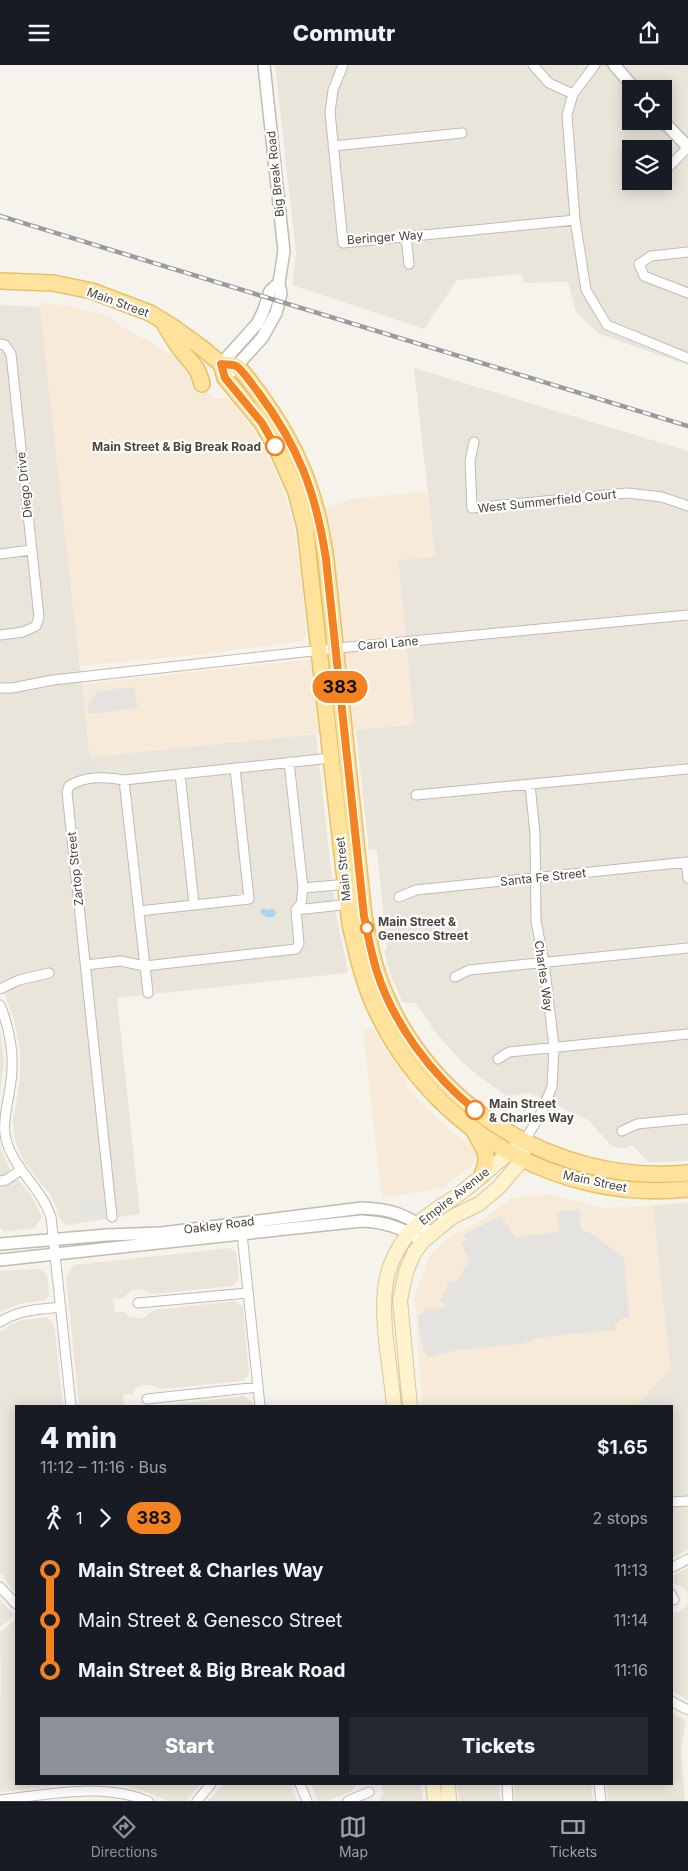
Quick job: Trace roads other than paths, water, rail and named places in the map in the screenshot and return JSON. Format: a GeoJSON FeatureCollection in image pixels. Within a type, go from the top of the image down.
{"type":"FeatureCollection","features":[{"type":"Feature","properties":{"kind":"main road","name":"Main Street"},"geometry":{"type":"LineString","coordinates":[[0,281],[53,283],[92,291],[140,308],[162,320],[202,348],[227,369],[247,378],[275,415],[308,478],[322,527],[362,895],[370,948],[377,973],[388,999],[403,1027],[426,1061],[474,1109],[499,1127],[524,1142],[568,1161],[613,1172],[636,1174],[688,1173]]}},
{"type":"Feature","properties":{"kind":"main road"},"geometry":{"type":"LineString","coordinates":[[162,320],[180,350],[194,364],[202,384]]}},
{"type":"Feature","properties":{"kind":"main road","name":"Main Street"},"geometry":{"type":"LineString","coordinates":[[227,369],[277,449],[296,492],[305,527],[347,904],[358,963],[369,995],[383,1025],[417,1076],[444,1104],[473,1128],[515,1156],[560,1175],[601,1185],[646,1191],[688,1189]]}},
{"type":"Feature","properties":{"kind":"main road"},"geometry":{"type":"LineString","coordinates":[[473,1128],[486,1151],[487,1163],[482,1175]]}},
{"type":"Feature","properties":{"kind":"main road","name":"Empire Avenue"},"geometry":{"type":"LineString","coordinates":[[410,1405],[400,1300],[406,1272],[414,1253],[427,1238],[452,1217],[478,1205],[499,1187],[524,1142]]}},
{"type":"Feature","properties":{"kind":"main road","name":"Empire Avenue"},"geometry":{"type":"LineString","coordinates":[[394,1405],[384,1313],[385,1288],[393,1259],[413,1228],[482,1175],[515,1156]]}},
{"type":"Feature","properties":{"kind":"main road"},"geometry":{"type":"LineString","coordinates":[[433,1785],[435,1801]]}},
{"type":"Feature","properties":{"kind":"main road"},"geometry":{"type":"LineString","coordinates":[[448,1785],[449,1801]]}},
{"type":"Feature","properties":{"kind":"street","name":"Big Break Road"},"geometry":{"type":"LineString","coordinates":[[227,369],[262,338],[276,313],[281,294],[279,283],[284,251],[264,65]]}},
{"type":"Feature","properties":{"kind":"street","name":"Beringer Way"},"geometry":{"type":"LineString","coordinates":[[343,65],[333,91],[330,112],[343,243],[575,220]]}},
{"type":"Feature","properties":{"kind":"street"},"geometry":{"type":"LineString","coordinates":[[533,65],[549,83],[573,94]]}},
{"type":"Feature","properties":{"kind":"street"},"geometry":{"type":"LineString","coordinates":[[595,65],[573,94],[567,115],[575,220],[586,290],[607,325],[688,358]]}},
{"type":"Feature","properties":{"kind":"street"},"geometry":{"type":"LineString","coordinates":[[614,65],[627,80]]}},
{"type":"Feature","properties":{"kind":"street"},"geometry":{"type":"LineString","coordinates":[[672,130],[688,147],[672,164]]}},
{"type":"Feature","properties":{"kind":"street"},"geometry":{"type":"LineString","coordinates":[[333,146],[462,133]]}},
{"type":"Feature","properties":{"kind":"street"},"geometry":{"type":"LineString","coordinates":[[406,236],[409,264]]}},
{"type":"Feature","properties":{"kind":"street"},"geometry":{"type":"LineString","coordinates":[[688,252],[652,256],[639,264],[644,276],[688,293]]}},
{"type":"Feature","properties":{"kind":"street","name":"Diego Drive"},"geometry":{"type":"LineString","coordinates":[[0,635],[23,633],[36,627],[39,617],[11,354],[3,344]]}},
{"type":"Feature","properties":{"kind":"street","name":"West Summerfield Court"},"geometry":{"type":"LineString","coordinates":[[474,442],[470,461],[472,508],[627,493],[662,497],[688,505]]}},
{"type":"Feature","properties":{"kind":"street"},"geometry":{"type":"LineString","coordinates":[[0,554],[31,550]]}},
{"type":"Feature","properties":{"kind":"street","name":"Carol Lane"},"geometry":{"type":"LineString","coordinates":[[0,689],[53,680],[336,649],[688,615]]}},
{"type":"Feature","properties":{"kind":"street","name":"Zartop Street"},"geometry":{"type":"LineString","coordinates":[[112,1217],[67,792],[69,785],[90,777],[124,780],[331,758]]}},
{"type":"Feature","properties":{"kind":"street"},"geometry":{"type":"LineString","coordinates":[[86,965],[120,961],[145,966],[296,949],[299,944],[296,910],[301,904],[303,888],[289,762]]}},
{"type":"Feature","properties":{"kind":"street"},"geometry":{"type":"LineString","coordinates":[[139,911],[249,899],[235,769]]}},
{"type":"Feature","properties":{"kind":"street"},"geometry":{"type":"LineString","coordinates":[[416,795],[688,769]]}},
{"type":"Feature","properties":{"kind":"street"},"geometry":{"type":"LineString","coordinates":[[180,774],[194,904]]}},
{"type":"Feature","properties":{"kind":"street"},"geometry":{"type":"LineString","coordinates":[[124,780],[148,993]]}},
{"type":"Feature","properties":{"kind":"street","name":"Charles Way"},"geometry":{"type":"LineString","coordinates":[[524,1142],[540,1115],[552,1087],[554,1047],[544,962],[536,921],[535,833],[530,785]]}},
{"type":"Feature","properties":{"kind":"street"},"geometry":{"type":"LineString","coordinates":[[687,862],[688,878]]}},
{"type":"Feature","properties":{"kind":"street","name":"Santa Fe Street"},"geometry":{"type":"LineString","coordinates":[[399,897],[416,890],[687,862]]}},
{"type":"Feature","properties":{"kind":"street"},"geometry":{"type":"LineString","coordinates":[[296,910],[347,904],[362,895],[344,883],[303,888]]}},
{"type":"Feature","properties":{"kind":"street"},"geometry":{"type":"LineString","coordinates":[[455,977],[469,970],[688,948]]}},
{"type":"Feature","properties":{"kind":"street"},"geometry":{"type":"LineString","coordinates":[[0,989],[19,980],[49,973]]}},
{"type":"Feature","properties":{"kind":"street"},"geometry":{"type":"LineString","coordinates":[[0,1005],[9,1032],[12,1067],[6,1109],[6,1134],[13,1158],[42,1197],[48,1209],[56,1254],[71,1405]]}},
{"type":"Feature","properties":{"kind":"street"},"geometry":{"type":"LineString","coordinates":[[498,1059],[509,1052],[688,1034]]}},
{"type":"Feature","properties":{"kind":"street"},"geometry":{"type":"LineString","coordinates":[[622,1131],[637,1124],[688,1119]]}},
{"type":"Feature","properties":{"kind":"street"},"geometry":{"type":"LineString","coordinates":[[0,1181],[6,1180],[21,1170]]}},
{"type":"Feature","properties":{"kind":"street","name":"Oakley Road"},"geometry":{"type":"LineString","coordinates":[[0,1244],[170,1232],[362,1209],[389,1211],[404,1215],[413,1228],[427,1238]]}},
{"type":"Feature","properties":{"kind":"street","name":"Oakley Road"},"geometry":{"type":"LineString","coordinates":[[0,1260],[361,1221],[413,1228]]}},
{"type":"Feature","properties":{"kind":"street"},"geometry":{"type":"LineString","coordinates":[[242,1234],[260,1405]]}},
{"type":"Feature","properties":{"kind":"street"},"geometry":{"type":"LineString","coordinates":[[138,1303],[248,1293]]}},
{"type":"Feature","properties":{"kind":"street"},"geometry":{"type":"LineString","coordinates":[[0,1322],[23,1312],[61,1307]]}},
{"type":"Feature","properties":{"kind":"street"},"geometry":{"type":"LineString","coordinates":[[147,1399],[258,1387]]}},
{"type":"Feature","properties":{"kind":"street"},"geometry":{"type":"LineString","coordinates":[[673,1502],[688,1501]]}},
{"type":"Feature","properties":{"kind":"street"},"geometry":{"type":"LineString","coordinates":[[673,1566],[688,1559]]}},
{"type":"Feature","properties":{"kind":"street"},"geometry":{"type":"LineString","coordinates":[[0,1587],[15,1603]]}},
{"type":"Feature","properties":{"kind":"street"},"geometry":{"type":"LineString","coordinates":[[673,1702],[688,1711]]}},
{"type":"Feature","properties":{"kind":"street"},"geometry":{"type":"LineString","coordinates":[[197,1801],[210,1785]]}},
{"type":"Feature","properties":{"kind":"street"},"geometry":{"type":"LineString","coordinates":[[300,1785],[307,1801]]}},
{"type":"Feature","properties":{"kind":"street"},"geometry":{"type":"LineString","coordinates":[[507,1785],[508,1801]]}},
{"type":"Feature","properties":{"kind":"street"},"geometry":{"type":"LineString","coordinates":[[599,1785],[601,1801]]}},
{"type":"Feature","properties":{"kind":"street"},"geometry":{"type":"LineString","coordinates":[[0,1800],[64,1789],[108,1791],[148,1801]]}},
{"type":"Feature","properties":{"kind":"street"},"geometry":{"type":"LineString","coordinates":[[348,1801],[369,1792]]}},
{"type":"Feature","properties":{"kind":"water"},"geometry":{"type":"Polygon","coordinates":[[[264,908],[267,910],[273,909],[276,912],[275,916],[263,915],[260,911],[264,908]]]}},
{"type":"Feature","properties":{"kind":"railway"},"geometry":{"type":"LineString","coordinates":[[0,216],[688,426]]}},
{"type":"Feature","properties":{"kind":"place","name":"Main Street & Big Break Road"},"geometry":{"type":"Point","coordinates":[275,446]}},
{"type":"Feature","properties":{"kind":"place","name":"Main Street & Genesco Street"},"geometry":{"type":"Point","coordinates":[367,928]}},
{"type":"Feature","properties":{"kind":"place","name":"Main Street & Charles Way"},"geometry":{"type":"Point","coordinates":[475,1110]}}]}
